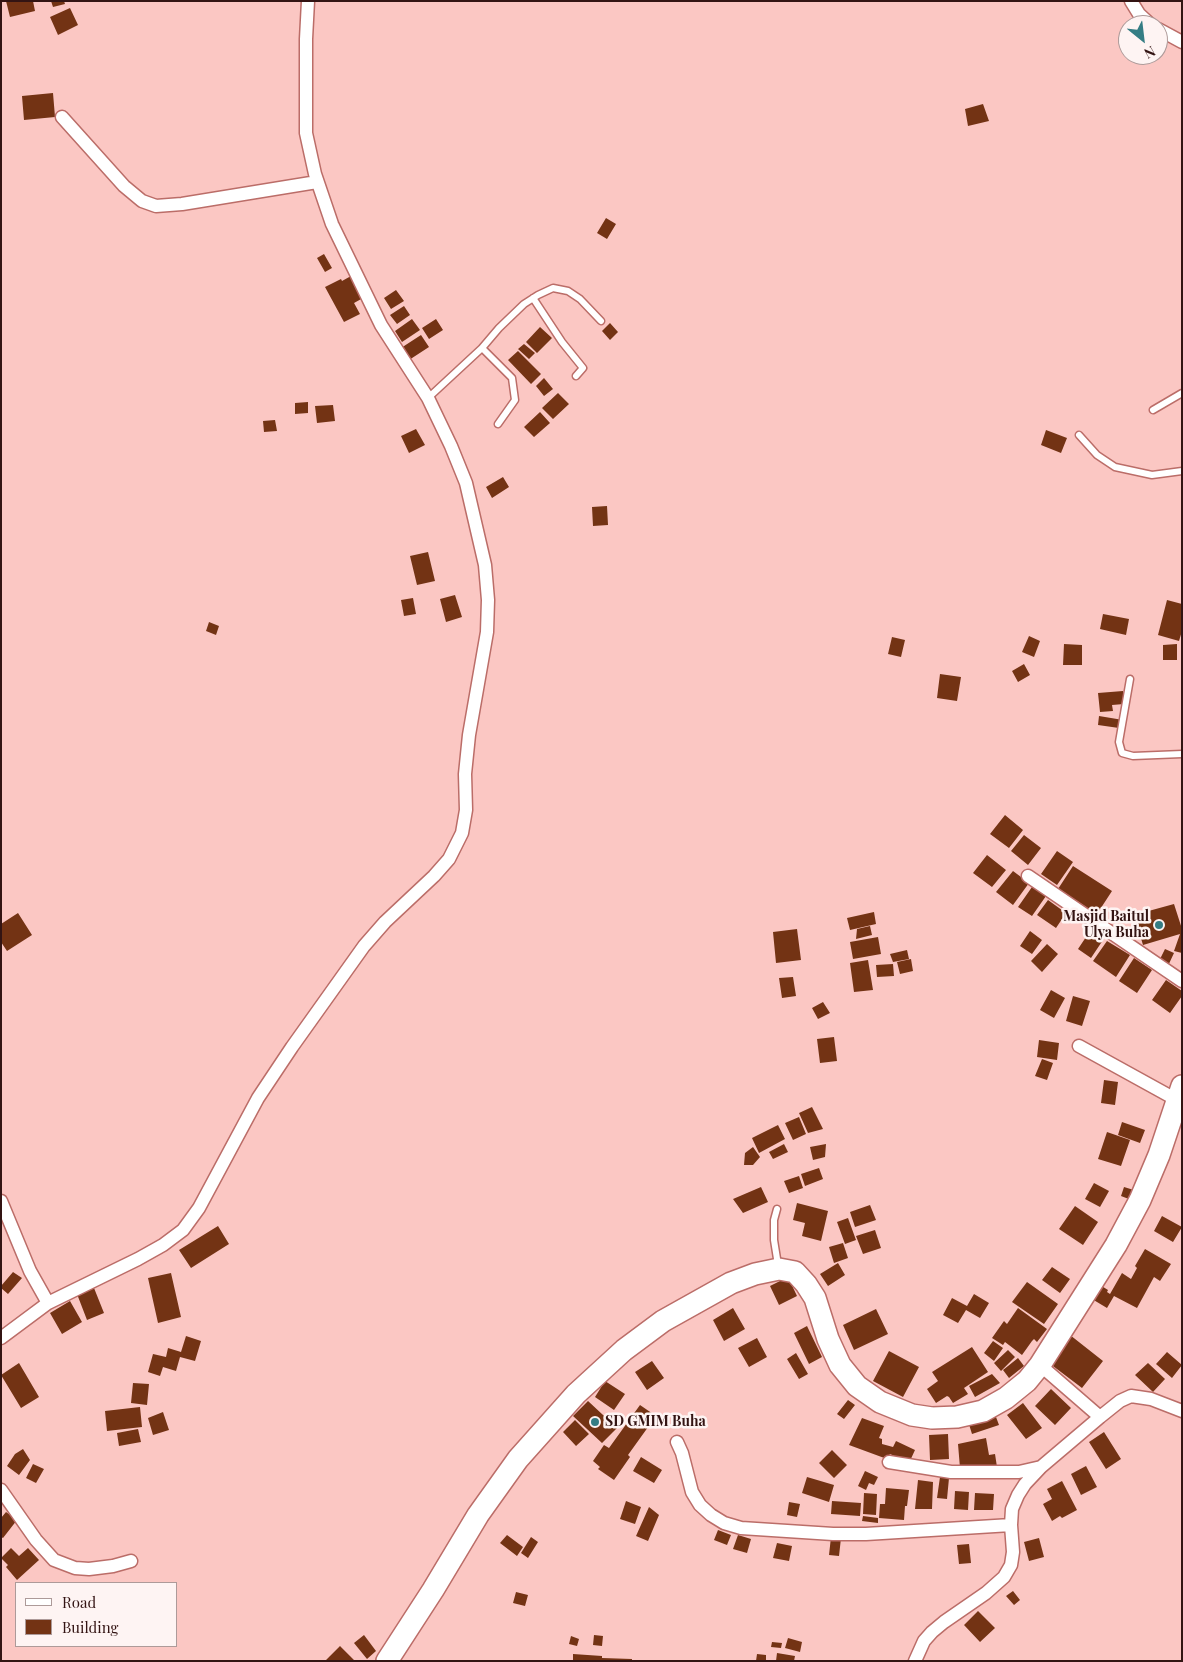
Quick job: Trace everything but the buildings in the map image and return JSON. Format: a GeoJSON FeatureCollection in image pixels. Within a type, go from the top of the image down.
{"type":"FeatureCollection","features":[{"type":"Feature","properties":{"kind":"highway"},"geometry":{"type":"LineString","coordinates":[[387,1661],[433,1590],[478,1514],[518,1459],[576,1394],[624,1350],[663,1321],[731,1283],[755,1274],[779,1269],[795,1272],[815,1298],[828,1339],[840,1365],[857,1386],[880,1402],[912,1415],[932,1418],[957,1417],[983,1411],[1006,1398],[1027,1381],[1040,1365],[1116,1246],[1159,1155],[1180,1093]]}},
{"type":"Feature","properties":{"kind":"street"},"geometry":{"type":"LineString","coordinates":[[1,1338],[48,1303],[138,1259],[163,1245],[182,1230],[199,1208],[258,1098],[292,1047],[364,946],[449,859],[462,833],[466,810],[465,774],[468,735],[487,632],[488,600],[485,565],[466,483],[451,446],[428,398],[381,325],[332,224],[317,182],[306,133],[308,1]]}},
{"type":"Feature","properties":{"kind":"street"},"geometry":{"type":"LineString","coordinates":[[1131,1],[1140,15]]}},
{"type":"Feature","properties":{"kind":"street"},"geometry":{"type":"LineString","coordinates":[[1168,34],[1182,42]]}},
{"type":"Feature","properties":{"kind":"street"},"geometry":{"type":"LineString","coordinates":[[62,118],[124,186],[142,201],[156,206],[182,204],[317,182]]}},
{"type":"Feature","properties":{"kind":"street"},"geometry":{"type":"LineString","coordinates":[[1028,876],[1182,981]]}},
{"type":"Feature","properties":{"kind":"street"},"geometry":{"type":"LineString","coordinates":[[1079,1046],[1180,1093]]}},
{"type":"Feature","properties":{"kind":"street"},"geometry":{"type":"LineString","coordinates":[[1,1201],[30,1271],[48,1303]]}},
{"type":"Feature","properties":{"kind":"street"},"geometry":{"type":"LineString","coordinates":[[1040,1365],[1100,1417]]}},
{"type":"Feature","properties":{"kind":"street"},"geometry":{"type":"LineString","coordinates":[[915,1661],[924,1641],[932,1632],[1004,1577],[1011,1565],[1014,1552],[1011,1525],[1012,1509],[1025,1484],[1041,1467],[1120,1401],[1131,1396],[1151,1399],[1182,1410]]}},
{"type":"Feature","properties":{"kind":"street"},"geometry":{"type":"LineString","coordinates":[[677,1442],[682,1453],[692,1492],[700,1505],[710,1515],[724,1523],[741,1528],[789,1532],[866,1534],[1011,1525]]}},
{"type":"Feature","properties":{"kind":"street"},"geometry":{"type":"LineString","coordinates":[[889,1462],[951,1472],[1019,1472],[1041,1467]]}},
{"type":"Feature","properties":{"kind":"street"},"geometry":{"type":"LineString","coordinates":[[1,1490],[36,1540],[54,1560],[75,1568],[89,1569],[131,1562]]}},
{"type":"Feature","properties":{"kind":"lane"},"geometry":{"type":"LineString","coordinates":[[428,398],[482,348],[509,317],[533,298],[553,288],[568,291],[580,299],[601,321]]}},
{"type":"Feature","properties":{"kind":"lane"},"geometry":{"type":"LineString","coordinates":[[533,298],[562,342],[583,368],[576,376]]}},
{"type":"Feature","properties":{"kind":"lane"},"geometry":{"type":"LineString","coordinates":[[482,348],[512,378],[515,400],[498,424]]}},
{"type":"Feature","properties":{"kind":"lane"},"geometry":{"type":"LineString","coordinates":[[1153,410],[1182,393]]}},
{"type":"Feature","properties":{"kind":"lane"},"geometry":{"type":"LineString","coordinates":[[1079,435],[1098,455],[1116,467],[1152,475],[1182,471]]}},
{"type":"Feature","properties":{"kind":"lane"},"geometry":{"type":"LineString","coordinates":[[1130,679],[1119,742],[1122,753],[1134,756],[1182,754]]}},
{"type":"Feature","properties":{"kind":"lane"},"geometry":{"type":"LineString","coordinates":[[777,1209],[774,1220],[774,1240],[779,1269]]}},
{"type":"Feature","properties":{"kind":"place","name":"Masjid Baitul Ulya Buha"},"geometry":{"type":"Point","coordinates":[1159,925]}},
{"type":"Feature","properties":{"kind":"place","name":"SD GMIM Buha"},"geometry":{"type":"Point","coordinates":[595,1422]}}]}
